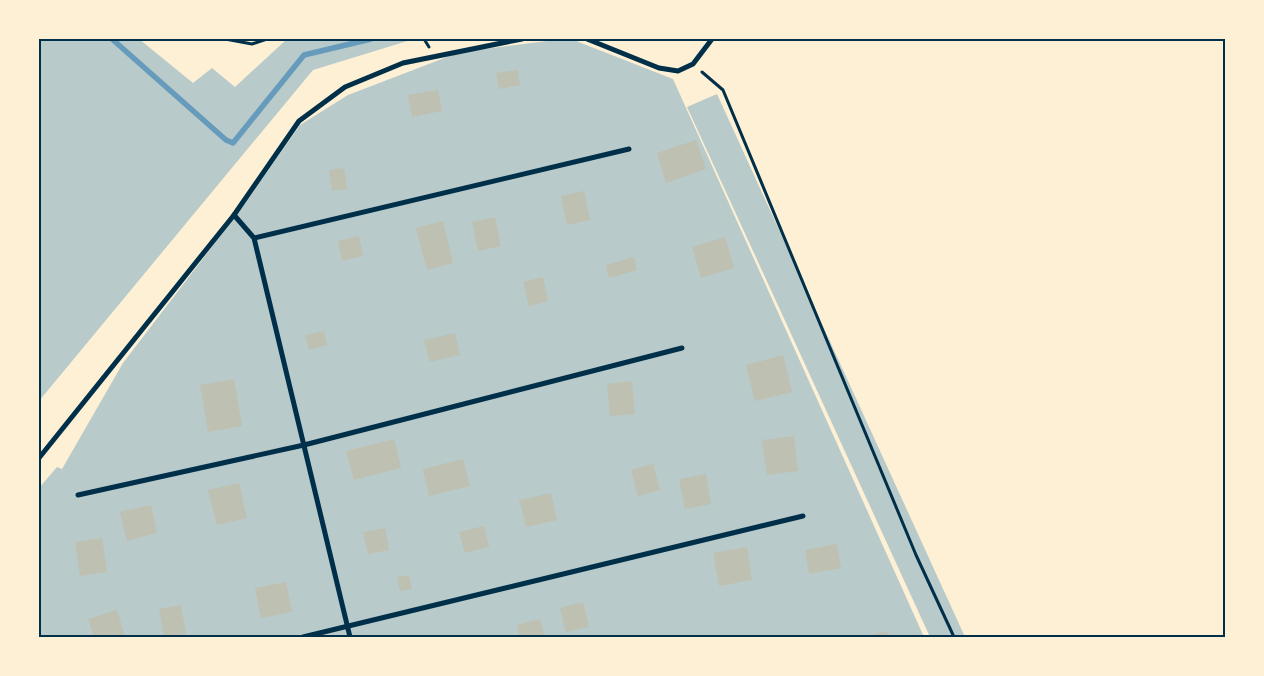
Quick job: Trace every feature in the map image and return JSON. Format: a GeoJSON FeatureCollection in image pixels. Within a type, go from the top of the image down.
{"type":"FeatureCollection","features":[{"type":"Feature","properties":{"kind":"street"},"geometry":{"type":"LineString","coordinates":[[39,458],[234,215],[299,121],[345,87],[403,64],[522,39]]}},
{"type":"Feature","properties":{"kind":"street"},"geometry":{"type":"LineString","coordinates":[[587,39],[660,68],[678,71],[693,64],[712,39]]}},
{"type":"Feature","properties":{"kind":"street"},"geometry":{"type":"LineString","coordinates":[[254,238],[630,150]]}},
{"type":"Feature","properties":{"kind":"street"},"geometry":{"type":"LineString","coordinates":[[234,215],[254,238],[350,637]]}},
{"type":"Feature","properties":{"kind":"street"},"geometry":{"type":"LineString","coordinates":[[78,495],[304,444],[682,348]]}},
{"type":"Feature","properties":{"kind":"street"},"geometry":{"type":"LineString","coordinates":[[304,637],[348,628],[803,516]]}},
{"type":"Feature","properties":{"kind":"path"},"geometry":{"type":"LineString","coordinates":[[225,39],[252,44],[268,39]]}},
{"type":"Feature","properties":{"kind":"path"},"geometry":{"type":"LineString","coordinates":[[693,64],[724,90],[916,555],[954,637]]}},
{"type":"Feature","properties":{"kind":"shaded area"},"geometry":{"type":"Polygon","coordinates":[[[39,39],[139,39],[193,83],[212,68],[235,87],[287,39],[414,39],[313,70],[39,401],[39,39]]]}},
{"type":"Feature","properties":{"kind":"shaded area"},"geometry":{"type":"Polygon","coordinates":[[[571,39],[673,79],[924,637],[39,637],[39,488],[57,467],[62,469],[123,363],[244,205],[300,125],[348,95],[460,52],[571,39]]]}},
{"type":"Feature","properties":{"kind":"shaded area"},"geometry":{"type":"Polygon","coordinates":[[[717,94],[965,637],[930,637],[687,107],[717,94]]]}},
{"type":"Feature","properties":{"kind":"building"},"geometry":{"type":"Polygon","coordinates":[[[518,70],[520,85],[499,89],[496,73],[518,70]]]}},
{"type":"Feature","properties":{"kind":"building"},"geometry":{"type":"Polygon","coordinates":[[[438,90],[442,111],[412,117],[408,95],[438,90]]]}},
{"type":"Feature","properties":{"kind":"building"},"geometry":{"type":"Polygon","coordinates":[[[696,140],[706,169],[666,183],[657,153],[696,140]]]}},
{"type":"Feature","properties":{"kind":"building"},"geometry":{"type":"Polygon","coordinates":[[[344,168],[347,189],[332,191],[329,170],[344,168]]]}},
{"type":"Feature","properties":{"kind":"building"},"geometry":{"type":"Polygon","coordinates":[[[584,191],[590,220],[567,225],[561,196],[584,191]]]}},
{"type":"Feature","properties":{"kind":"building"},"geometry":{"type":"Polygon","coordinates":[[[495,217],[501,246],[478,251],[472,222],[495,217]]]}},
{"type":"Feature","properties":{"kind":"building"},"geometry":{"type":"Polygon","coordinates":[[[443,221],[453,263],[427,270],[416,228],[443,221]]]}},
{"type":"Feature","properties":{"kind":"building"},"geometry":{"type":"Polygon","coordinates":[[[359,236],[363,256],[342,261],[338,241],[359,236]]]}},
{"type":"Feature","properties":{"kind":"building"},"geometry":{"type":"Polygon","coordinates":[[[725,237],[734,268],[701,278],[692,247],[725,237]]]}},
{"type":"Feature","properties":{"kind":"building"},"geometry":{"type":"Polygon","coordinates":[[[634,257],[637,270],[609,278],[606,265],[634,257]]]}},
{"type":"Feature","properties":{"kind":"building"},"geometry":{"type":"Polygon","coordinates":[[[543,277],[548,301],[529,306],[523,282],[543,277]]]}},
{"type":"Feature","properties":{"kind":"building"},"geometry":{"type":"Polygon","coordinates":[[[324,331],[327,345],[309,350],[305,335],[324,331]]]}},
{"type":"Feature","properties":{"kind":"building"},"geometry":{"type":"Polygon","coordinates":[[[455,333],[460,355],[430,362],[424,340],[455,333]]]}},
{"type":"Feature","properties":{"kind":"building"},"geometry":{"type":"Polygon","coordinates":[[[783,355],[792,392],[755,401],[746,365],[783,355]]]}},
{"type":"Feature","properties":{"kind":"building"},"geometry":{"type":"Polygon","coordinates":[[[234,379],[242,426],[208,432],[200,385],[234,379]]]}},
{"type":"Feature","properties":{"kind":"building"},"geometry":{"type":"Polygon","coordinates":[[[632,381],[635,414],[610,416],[607,384],[632,381]]]}},
{"type":"Feature","properties":{"kind":"building"},"geometry":{"type":"Polygon","coordinates":[[[794,436],[798,471],[767,475],[762,440],[794,436]]]}},
{"type":"Feature","properties":{"kind":"building"},"geometry":{"type":"Polygon","coordinates":[[[394,439],[401,468],[354,480],[346,451],[394,439]]]}},
{"type":"Feature","properties":{"kind":"building"},"geometry":{"type":"Polygon","coordinates":[[[463,459],[470,486],[429,496],[423,469],[463,459]]]}},
{"type":"Feature","properties":{"kind":"building"},"geometry":{"type":"Polygon","coordinates":[[[653,464],[660,490],[638,496],[631,470],[653,464]]]}},
{"type":"Feature","properties":{"kind":"building"},"geometry":{"type":"Polygon","coordinates":[[[706,474],[711,504],[685,509],[679,479],[706,474]]]}},
{"type":"Feature","properties":{"kind":"building"},"geometry":{"type":"Polygon","coordinates":[[[239,483],[247,518],[217,525],[208,490],[239,483]]]}},
{"type":"Feature","properties":{"kind":"building"},"geometry":{"type":"Polygon","coordinates":[[[551,493],[557,520],[526,527],[519,500],[551,493]]]}},
{"type":"Feature","properties":{"kind":"building"},"geometry":{"type":"Polygon","coordinates":[[[151,505],[157,533],[127,541],[120,512],[151,505]]]}},
{"type":"Feature","properties":{"kind":"building"},"geometry":{"type":"Polygon","coordinates":[[[484,526],[489,547],[465,553],[459,532],[484,526]]]}},
{"type":"Feature","properties":{"kind":"building"},"geometry":{"type":"Polygon","coordinates":[[[385,528],[389,550],[368,554],[363,532],[385,528]]]}},
{"type":"Feature","properties":{"kind":"building"},"geometry":{"type":"Polygon","coordinates":[[[102,538],[107,572],[80,576],[75,542],[102,538]]]}},
{"type":"Feature","properties":{"kind":"building"},"geometry":{"type":"Polygon","coordinates":[[[837,544],[841,568],[809,574],[805,550],[837,544]]]}},
{"type":"Feature","properties":{"kind":"building"},"geometry":{"type":"Polygon","coordinates":[[[747,547],[752,580],[719,586],[713,553],[747,547]]]}},
{"type":"Feature","properties":{"kind":"building"},"geometry":{"type":"Polygon","coordinates":[[[409,575],[412,589],[400,591],[397,577],[409,575]]]}},
{"type":"Feature","properties":{"kind":"building"},"geometry":{"type":"Polygon","coordinates":[[[286,582],[292,612],[261,618],[255,588],[286,582]]]}},
{"type":"Feature","properties":{"kind":"building"},"geometry":{"type":"Polygon","coordinates":[[[583,602],[589,627],[566,632],[560,608],[583,602]]]}},
{"type":"Feature","properties":{"kind":"building"},"geometry":{"type":"Polygon","coordinates":[[[181,605],[186,634],[164,637],[159,609],[181,605]]]}},
{"type":"Feature","properties":{"kind":"building"},"geometry":{"type":"Polygon","coordinates":[[[117,610],[125,637],[94,637],[88,619],[117,610]]]}},
{"type":"Feature","properties":{"kind":"building"},"geometry":{"type":"Polygon","coordinates":[[[540,619],[545,637],[520,637],[517,625],[540,619]]]}},
{"type":"Feature","properties":{"kind":"building"},"geometry":{"type":"Polygon","coordinates":[[[887,631],[889,637],[863,637],[887,631]]]}},
{"type":"Feature","properties":{"kind":"waterway"},"geometry":{"type":"LineString","coordinates":[[112,39],[226,140],[233,143],[304,55],[371,39]]}}]}
